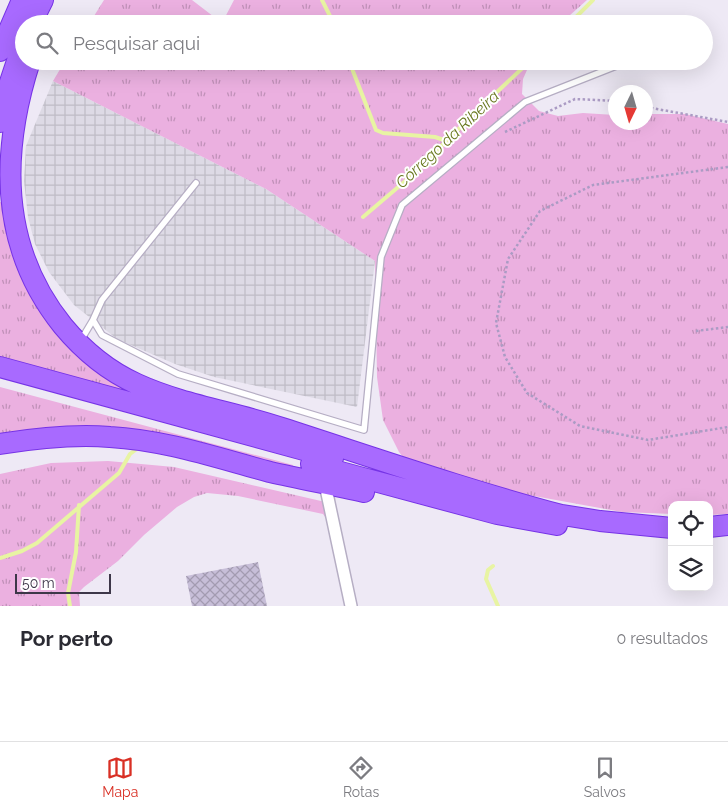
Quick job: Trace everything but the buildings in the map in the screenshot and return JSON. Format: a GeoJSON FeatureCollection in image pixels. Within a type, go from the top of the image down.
{"type":"FeatureCollection","features":[{"type":"Feature","properties":{"kind":"highway"},"geometry":{"type":"LineString","coordinates":[[16,15],[22,0]]}},
{"type":"Feature","properties":{"kind":"highway"},"geometry":{"type":"LineString","coordinates":[[36,15],[43,0]]}},
{"type":"Feature","properties":{"kind":"highway"},"geometry":{"type":"LineString","coordinates":[[46,15],[52,0]]}},
{"type":"Feature","properties":{"kind":"highway"},"geometry":{"type":"LineString","coordinates":[[0,51],[15,16]]}},
{"type":"Feature","properties":{"kind":"highway"},"geometry":{"type":"LineString","coordinates":[[0,122],[15,66]]}},
{"type":"Feature","properties":{"kind":"highway"},"geometry":{"type":"LineString","coordinates":[[27,70],[21,92],[12,143],[9,185],[13,224],[22,259],[37,290],[56,319],[91,354],[117,373],[155,391],[249,417],[449,483],[561,515]]}},
{"type":"Feature","properties":{"kind":"highway"},"geometry":{"type":"LineString","coordinates":[[0,367],[462,493],[561,515],[668,528]]}},
{"type":"Feature","properties":{"kind":"highway"},"geometry":{"type":"LineString","coordinates":[[0,380],[497,514],[569,527],[618,531]]}},
{"type":"Feature","properties":{"kind":"highway"},"geometry":{"type":"LineString","coordinates":[[0,444],[57,436],[137,439],[196,451],[271,472],[511,524],[564,530],[668,529]]}},
{"type":"Feature","properties":{"kind":"highway"},"geometry":{"type":"LineString","coordinates":[[713,527],[728,525]]}},
{"type":"Feature","properties":{"kind":"street"},"geometry":{"type":"LineString","coordinates":[[325,484],[351,606]]}},
{"type":"Feature","properties":{"kind":"lane"},"geometry":{"type":"LineString","coordinates":[[93,320],[102,335],[178,374],[364,430],[381,257],[402,205],[525,102],[606,70]]}},
{"type":"Feature","properties":{"kind":"lane"},"geometry":{"type":"LineString","coordinates":[[79,343],[102,300],[196,183]]}},
{"type":"Feature","properties":{"kind":"path"},"geometry":{"type":"LineString","coordinates":[[503,133],[575,99],[608,101]]}},
{"type":"Feature","properties":{"kind":"path"},"geometry":{"type":"LineString","coordinates":[[653,108],[728,122]]}},
{"type":"Feature","properties":{"kind":"path"},"geometry":{"type":"LineString","coordinates":[[728,167],[593,185],[540,211],[508,259],[496,323],[505,357],[528,393],[580,426],[648,440],[728,427]]}},
{"type":"Feature","properties":{"kind":"path"},"geometry":{"type":"LineString","coordinates":[[696,332],[728,326]]}},
{"type":"Feature","properties":{"kind":"shaded area"},"geometry":{"type":"Polygon","coordinates":[[[53,81],[266,189],[375,261],[357,407],[214,377],[175,364],[117,339],[74,305],[49,272],[35,244],[28,217],[24,181],[26,146],[53,81]]]}},
{"type":"Feature","properties":{"kind":"green space"},"geometry":{"type":"Polygon","coordinates":[[[104,0],[192,0],[212,15],[95,15],[104,0]]]}},
{"type":"Feature","properties":{"kind":"green space"},"geometry":{"type":"Polygon","coordinates":[[[234,0],[587,0],[570,15],[226,15],[234,0]]]}},
{"type":"Feature","properties":{"kind":"green space"},"geometry":{"type":"Polygon","coordinates":[[[60,70],[527,70],[523,79],[522,94],[539,111],[558,116],[583,113],[608,115],[608,130],[653,130],[653,114],[685,114],[728,124],[728,514],[713,515],[713,501],[668,501],[668,514],[622,512],[512,492],[410,466],[399,452],[383,420],[377,377],[375,261],[266,189],[53,81],[60,70]]]}},
{"type":"Feature","properties":{"kind":"green space"},"geometry":{"type":"Polygon","coordinates":[[[0,202],[4,202],[33,294],[158,400],[0,361],[0,202]]]}},
{"type":"Feature","properties":{"kind":"green space"},"geometry":{"type":"Polygon","coordinates":[[[0,387],[293,465],[292,470],[190,444],[0,439],[0,387]]]}},
{"type":"Feature","properties":{"kind":"green space"},"geometry":{"type":"Polygon","coordinates":[[[108,461],[174,467],[334,504],[333,528],[323,514],[238,496],[207,493],[194,497],[177,507],[144,535],[118,561],[84,587],[79,592],[80,606],[0,606],[0,474],[51,463],[108,461]]]}},
{"type":"Feature","properties":{"kind":"waterway"},"geometry":{"type":"LineString","coordinates":[[322,0],[330,15]]}},
{"type":"Feature","properties":{"kind":"waterway","name":"Córrego da Ribeira"},"geometry":{"type":"LineString","coordinates":[[578,15],[593,0]]}},
{"type":"Feature","properties":{"kind":"waterway"},"geometry":{"type":"LineString","coordinates":[[353,70],[376,130],[383,133],[435,137],[447,141]]}},
{"type":"Feature","properties":{"kind":"waterway","name":"Córrego da Ribeira"},"geometry":{"type":"LineString","coordinates":[[363,217],[410,177],[520,70]]}},
{"type":"Feature","properties":{"kind":"waterway","name":"Córrego da Ribeira"},"geometry":{"type":"LineString","coordinates":[[0,558],[22,551],[37,543],[119,473],[130,454],[138,448]]}},
{"type":"Feature","properties":{"kind":"waterway"},"geometry":{"type":"LineString","coordinates":[[70,606],[68,593],[76,552],[79,505]]}},
{"type":"Feature","properties":{"kind":"waterway"},"geometry":{"type":"LineString","coordinates":[[493,566],[488,570],[486,579],[498,606]]}}]}
